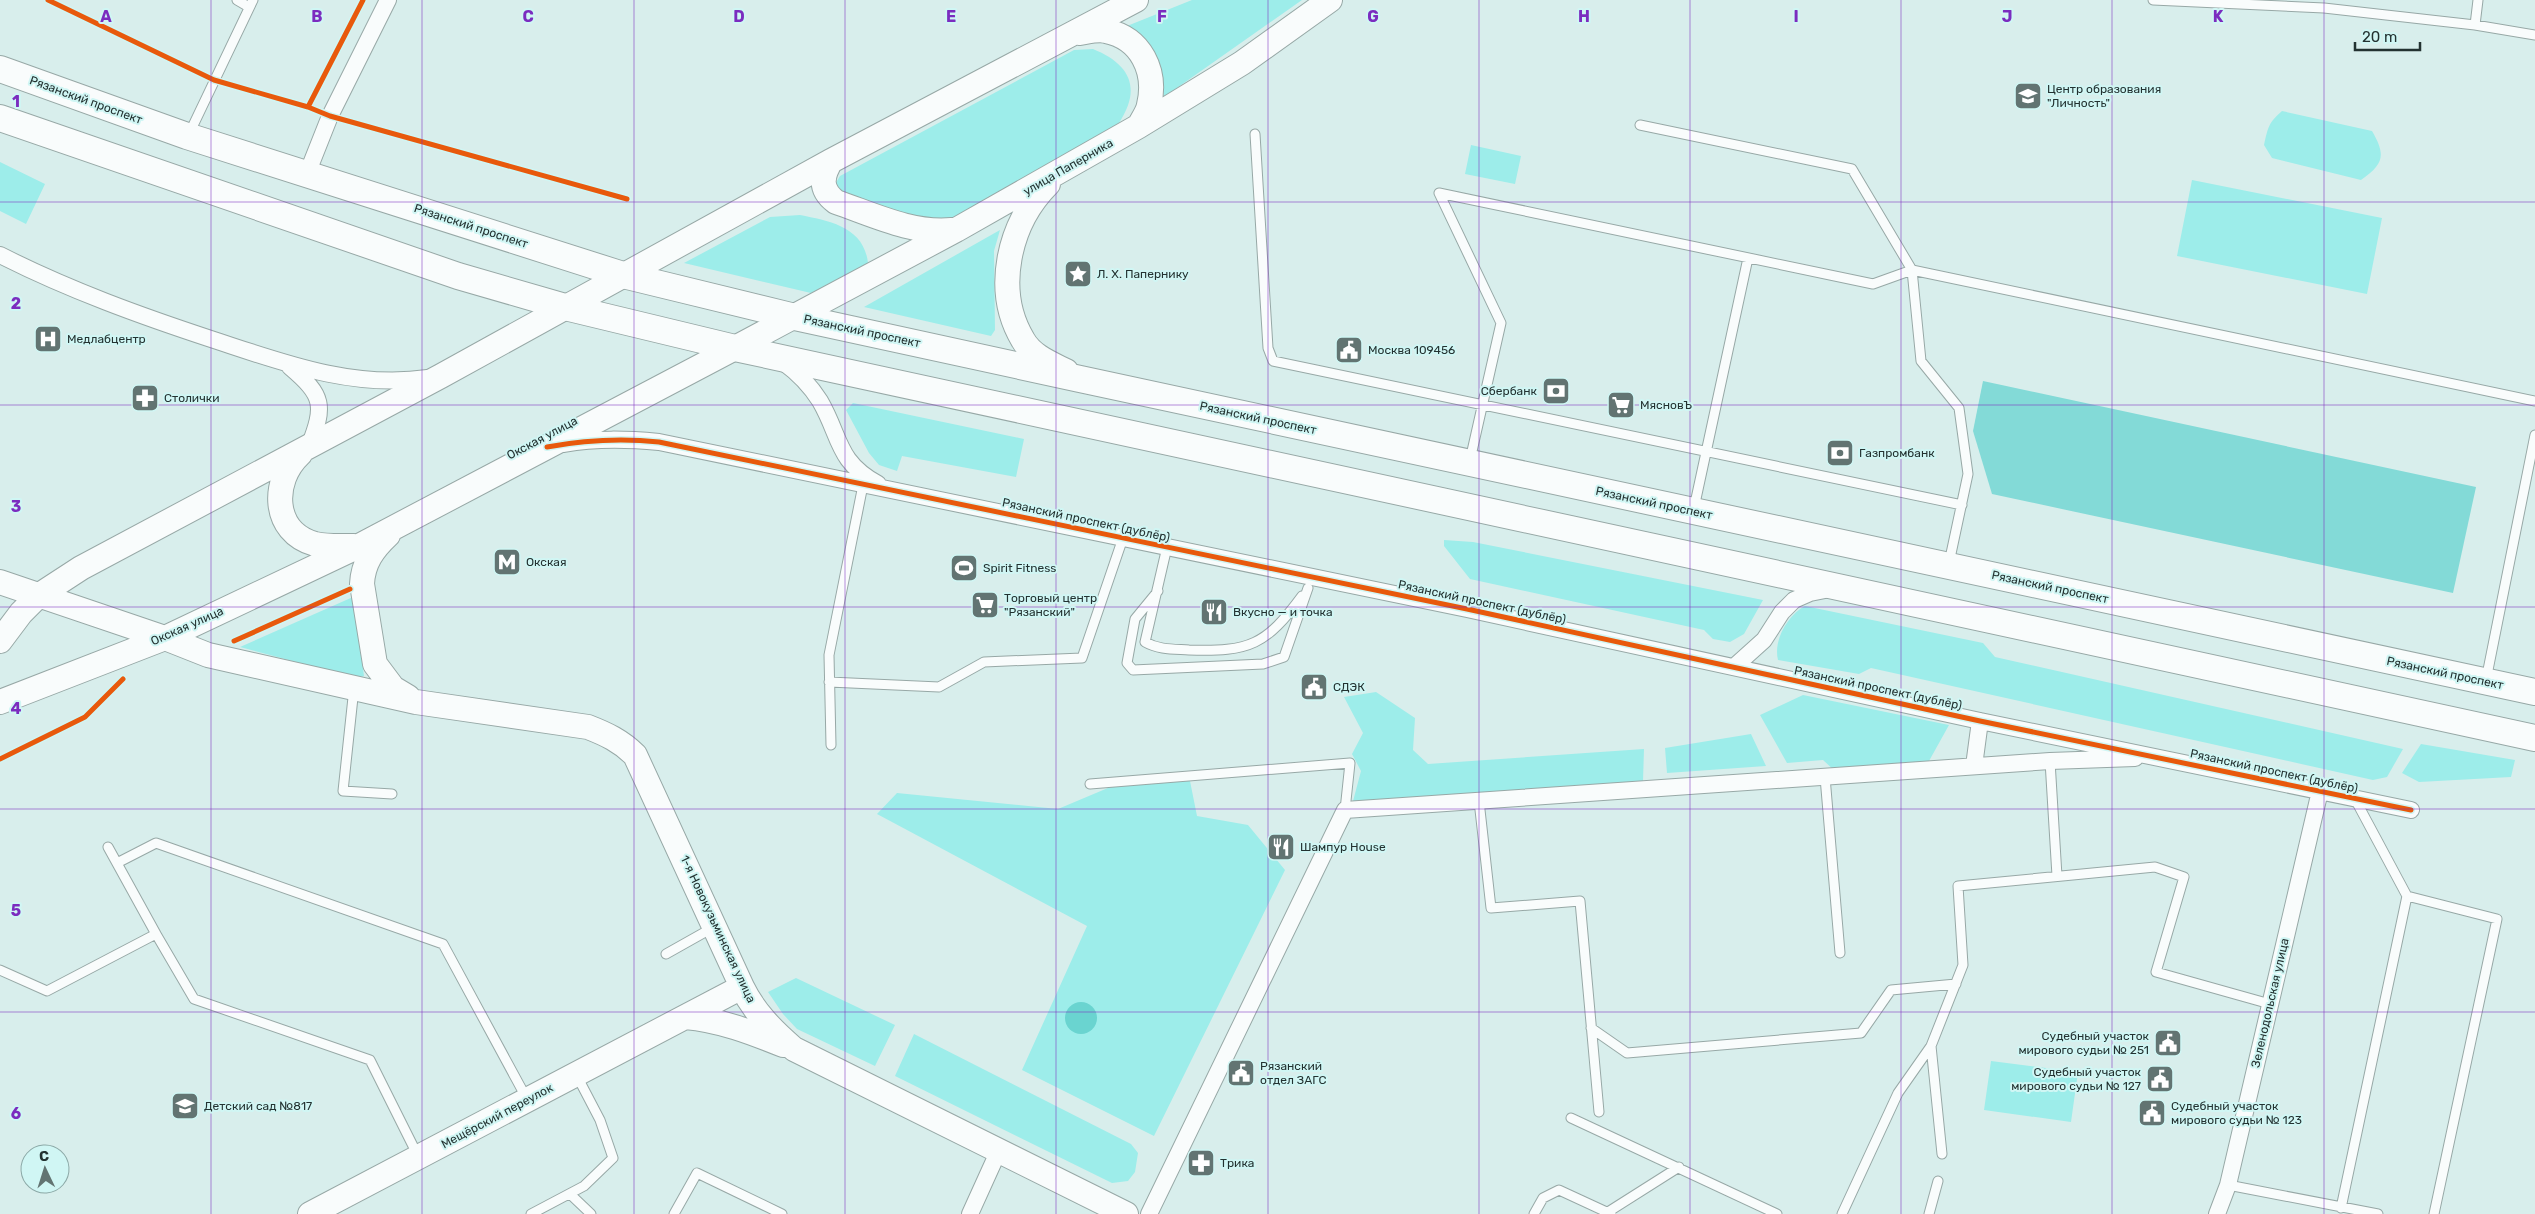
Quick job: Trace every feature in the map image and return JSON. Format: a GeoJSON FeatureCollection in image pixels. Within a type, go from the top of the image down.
{"type":"FeatureCollection","features":[{"type":"Feature","properties":{"kind":"main road"},"geometry":{"type":"LineString","coordinates":[[0,641],[21,613],[38,596],[81,568],[441,376],[831,161],[1136,0]]}},
{"type":"Feature","properties":{"kind":"main road","name":"улица Паперника"},"geometry":{"type":"LineString","coordinates":[[795,317],[956,230],[1139,126],[1242,62],[1330,0]]}},
{"type":"Feature","properties":{"kind":"main road"},"geometry":{"type":"LineString","coordinates":[[1075,33],[1105,30],[1130,40],[1145,57],[1151,77],[1149,106],[1139,126]]}},
{"type":"Feature","properties":{"kind":"main road","name":"Рязанский проспект"},"geometry":{"type":"LineString","coordinates":[[0,69],[187,136],[623,275],[795,317],[2535,692]]}},
{"type":"Feature","properties":{"kind":"main road"},"geometry":{"type":"LineString","coordinates":[[0,118],[458,276],[565,307],[778,358],[2535,738]]}},
{"type":"Feature","properties":{"kind":"main road"},"geometry":{"type":"LineString","coordinates":[[831,161],[824,173],[823,183],[827,195],[836,202],[909,227],[933,232],[956,230]]}},
{"type":"Feature","properties":{"kind":"main road"},"geometry":{"type":"LineString","coordinates":[[1062,170],[1034,198],[1014,238],[1008,272],[1010,300],[1014,318],[1023,340],[1038,357],[1080,379]]}},
{"type":"Feature","properties":{"kind":"main road","name":"Окская улица"},"geometry":{"type":"LineString","coordinates":[[0,702],[165,638],[359,546],[795,317]]}},
{"type":"Feature","properties":{"kind":"main road"},"geometry":{"type":"LineString","coordinates":[[307,448],[290,463],[283,476],[279,493],[282,512],[289,526],[299,536],[315,544],[359,546]]}},
{"type":"Feature","properties":{"kind":"main road"},"geometry":{"type":"LineString","coordinates":[[406,521],[389,534],[368,558],[362,572],[362,584],[376,664],[393,688],[416,702]]}},
{"type":"Feature","properties":{"kind":"main road","name":"1-я Новокузьминская улица"},"geometry":{"type":"LineString","coordinates":[[0,582],[165,638],[208,655],[416,702],[473,712],[588,727],[623,744],[635,755],[651,784],[742,987],[751,1003],[774,1032],[794,1049],[1126,1214]]}},
{"type":"Feature","properties":{"kind":"main road","name":"Мещёрский переулок"},"geometry":{"type":"LineString","coordinates":[[310,1214],[742,987]]}},
{"type":"Feature","properties":{"kind":"main road"},"geometry":{"type":"LineString","coordinates":[[684,1017],[709,1019],[744,1029],[794,1049]]}},
{"type":"Feature","properties":{"kind":"street"},"geometry":{"type":"LineString","coordinates":[[307,174],[330,116],[388,0]]}},
{"type":"Feature","properties":{"kind":"street"},"geometry":{"type":"LineString","coordinates":[[0,255],[90,296],[160,322],[286,364],[326,375],[353,379],[412,380],[441,376]]}},
{"type":"Feature","properties":{"kind":"street"},"geometry":{"type":"LineString","coordinates":[[778,358],[798,373],[811,388],[821,403],[840,447],[850,463],[863,476],[886,488]]}},
{"type":"Feature","properties":{"kind":"street"},"geometry":{"type":"LineString","coordinates":[[286,364],[313,387],[317,395],[318,420],[307,448]]}},
{"type":"Feature","properties":{"kind":"street","name":"Рязанский проспект (дублёр)"},"geometry":{"type":"LineString","coordinates":[[547,447],[589,440],[625,438],[659,442],[1167,547],[1311,583],[1734,666],[1980,720],[2411,810]]}},
{"type":"Feature","properties":{"kind":"street"},"geometry":{"type":"LineString","coordinates":[[1734,666],[1764,640],[1782,612],[1794,600],[1810,593],[1838,588]]}},
{"type":"Feature","properties":{"kind":"street"},"geometry":{"type":"LineString","coordinates":[[1974,766],[1980,720]]}},
{"type":"Feature","properties":{"kind":"street"},"geometry":{"type":"LineString","coordinates":[[1149,1214],[1345,810],[2050,761],[2162,757]]}},
{"type":"Feature","properties":{"kind":"street","name":"Зеленодольская улица"},"geometry":{"type":"LineString","coordinates":[[2217,1214],[2228,1185],[2320,791]]}},
{"type":"Feature","properties":{"kind":"street"},"geometry":{"type":"LineString","coordinates":[[970,1214],[999,1150]]}},
{"type":"Feature","properties":{"kind":"lane"},"geometry":{"type":"LineString","coordinates":[[187,136],[251,3],[236,0]]}},
{"type":"Feature","properties":{"kind":"lane"},"geometry":{"type":"LineString","coordinates":[[2153,0],[2324,4],[2535,35]]}},
{"type":"Feature","properties":{"kind":"lane"},"geometry":{"type":"LineString","coordinates":[[2475,25],[2478,0]]}},
{"type":"Feature","properties":{"kind":"lane"},"geometry":{"type":"LineString","coordinates":[[1640,125],[1852,169],[1912,270],[1922,361],[1958,408],[1968,474],[1948,566]]}},
{"type":"Feature","properties":{"kind":"lane"},"geometry":{"type":"LineString","coordinates":[[1255,134],[1268,348],[1273,361],[1962,505]]}},
{"type":"Feature","properties":{"kind":"lane"},"geometry":{"type":"LineString","coordinates":[[1469,463],[1501,322],[1439,193],[1873,284],[1912,270],[2535,401]]}},
{"type":"Feature","properties":{"kind":"lane"},"geometry":{"type":"LineString","coordinates":[[1693,511],[1748,258]]}},
{"type":"Feature","properties":{"kind":"lane"},"geometry":{"type":"LineString","coordinates":[[2486,681],[2533,462],[2535,435]]}},
{"type":"Feature","properties":{"kind":"lane"},"geometry":{"type":"LineString","coordinates":[[831,745],[829,655],[863,485]]}},
{"type":"Feature","properties":{"kind":"lane"},"geometry":{"type":"LineString","coordinates":[[829,682],[939,687],[984,662],[1082,658],[1123,538]]}},
{"type":"Feature","properties":{"kind":"lane"},"geometry":{"type":"LineString","coordinates":[[1167,547],[1145,642],[1155,648],[1211,650],[1250,646],[1281,626],[1311,583]]}},
{"type":"Feature","properties":{"kind":"lane"},"geometry":{"type":"LineString","coordinates":[[1158,591],[1135,619],[1127,663],[1132,670],[1264,664],[1284,657],[1311,583]]}},
{"type":"Feature","properties":{"kind":"lane"},"geometry":{"type":"LineString","coordinates":[[354,688],[342,791],[392,794]]}},
{"type":"Feature","properties":{"kind":"lane"},"geometry":{"type":"LineString","coordinates":[[2050,761],[2057,876]]}},
{"type":"Feature","properties":{"kind":"lane"},"geometry":{"type":"LineString","coordinates":[[1090,784],[1350,763],[1345,810]]}},
{"type":"Feature","properties":{"kind":"lane"},"geometry":{"type":"LineString","coordinates":[[1826,777],[1840,953]]}},
{"type":"Feature","properties":{"kind":"lane"},"geometry":{"type":"LineString","coordinates":[[2341,1208],[2407,896],[2355,799]]}},
{"type":"Feature","properties":{"kind":"lane"},"geometry":{"type":"LineString","coordinates":[[1479,801],[1491,908],[1580,901],[1598,1112]]}},
{"type":"Feature","properties":{"kind":"lane"},"geometry":{"type":"LineString","coordinates":[[117,863],[156,843],[443,944],[528,1100]]}},
{"type":"Feature","properties":{"kind":"lane"},"geometry":{"type":"LineString","coordinates":[[108,847],[194,1000],[370,1060],[419,1157]]}},
{"type":"Feature","properties":{"kind":"lane"},"geometry":{"type":"LineString","coordinates":[[1842,1214],[1898,1093],[1931,1046],[1964,965],[1958,886],[2155,867],[2184,878],[2156,972],[2270,1004]]}},
{"type":"Feature","properties":{"kind":"lane"},"geometry":{"type":"LineString","coordinates":[[2407,896],[2497,919],[2434,1214]]}},
{"type":"Feature","properties":{"kind":"lane"},"geometry":{"type":"LineString","coordinates":[[666,954],[715,926]]}},
{"type":"Feature","properties":{"kind":"lane"},"geometry":{"type":"LineString","coordinates":[[0,970],[47,991],[156,934]]}},
{"type":"Feature","properties":{"kind":"lane"},"geometry":{"type":"LineString","coordinates":[[1591,1028],[1627,1053],[1861,1032],[1891,990],[1956,984]]}},
{"type":"Feature","properties":{"kind":"lane"},"geometry":{"type":"LineString","coordinates":[[1931,1046],[1942,1154]]}},
{"type":"Feature","properties":{"kind":"lane"},"geometry":{"type":"LineString","coordinates":[[531,1214],[584,1186],[612,1158],[600,1120],[576,1074]]}},
{"type":"Feature","properties":{"kind":"lane"},"geometry":{"type":"LineString","coordinates":[[1571,1118],[1777,1214]]}},
{"type":"Feature","properties":{"kind":"lane"},"geometry":{"type":"LineString","coordinates":[[1534,1214],[1543,1198],[1559,1190],[1610,1213],[1679,1167]]}},
{"type":"Feature","properties":{"kind":"lane"},"geometry":{"type":"LineString","coordinates":[[674,1214],[697,1173],[782,1214]]}},
{"type":"Feature","properties":{"kind":"lane"},"geometry":{"type":"LineString","coordinates":[[1929,1214],[1938,1181]]}},
{"type":"Feature","properties":{"kind":"lane"},"geometry":{"type":"LineString","coordinates":[[2228,1185],[2378,1214]]}},
{"type":"Feature","properties":{"kind":"lane"},"geometry":{"type":"LineString","coordinates":[[570,1194],[591,1214]]}},
{"type":"Feature","properties":{"kind":"shaded area"},"geometry":{"type":"Polygon","coordinates":[[[1192,0],[1302,0],[1164,97],[1163,86],[1157,67],[1147,50],[1127,26],[1192,0]]]}},
{"type":"Feature","properties":{"kind":"shaded area"},"geometry":{"type":"Polygon","coordinates":[[[1093,49],[1116,62],[1124,70],[1128,78],[1131,88],[1130,99],[1119,123],[945,223],[933,222],[840,194],[834,186],[840,176],[1074,50],[1093,49]]]}},
{"type":"Feature","properties":{"kind":"shaded area"},"geometry":{"type":"Polygon","coordinates":[[[2282,111],[2372,131],[2381,153],[2378,164],[2361,180],[2272,158],[2264,145],[2269,126],[2282,111]]]}},
{"type":"Feature","properties":{"kind":"shaded area"},"geometry":{"type":"Polygon","coordinates":[[[1471,145],[1521,156],[1515,184],[1465,174],[1471,145]]]}},
{"type":"Feature","properties":{"kind":"shaded area"},"geometry":{"type":"Polygon","coordinates":[[[0,162],[45,184],[26,224],[0,211],[0,162]]]}},
{"type":"Feature","properties":{"kind":"shaded area"},"geometry":{"type":"Polygon","coordinates":[[[2192,180],[2382,218],[2367,294],[2177,256],[2192,180]]]}},
{"type":"Feature","properties":{"kind":"shaded area"},"geometry":{"type":"Polygon","coordinates":[[[800,215],[834,223],[853,234],[860,241],[868,263],[811,293],[684,263],[770,217],[800,215]]]}},
{"type":"Feature","properties":{"kind":"shaded area"},"geometry":{"type":"Polygon","coordinates":[[[1000,230],[994,251],[995,330],[991,336],[864,307],[1000,230]]]}},
{"type":"Feature","properties":{"kind":"shaded area"},"geometry":{"type":"Polygon","coordinates":[[[1983,381],[2476,487],[2453,593],[1992,494],[1973,431],[1983,381]]]}},
{"type":"Feature","properties":{"kind":"shaded area"},"geometry":{"type":"Polygon","coordinates":[[[853,403],[1024,439],[1016,477],[902,456],[897,471],[879,465],[869,453],[846,410],[853,403]]]}},
{"type":"Feature","properties":{"kind":"shaded area"},"geometry":{"type":"Polygon","coordinates":[[[1444,540],[1473,542],[1763,600],[1744,634],[1730,642],[1713,639],[1704,630],[1470,579],[1444,546],[1444,540]]]}},
{"type":"Feature","properties":{"kind":"shaded area"},"geometry":{"type":"Polygon","coordinates":[[[353,597],[364,676],[356,678],[240,647],[353,597]]]}},
{"type":"Feature","properties":{"kind":"shaded area"},"geometry":{"type":"Polygon","coordinates":[[[1805,606],[1983,643],[1995,657],[2403,749],[2387,777],[2373,780],[1871,668],[1859,674],[1778,660],[1778,644],[1783,629],[1793,615],[1805,606]]]}},
{"type":"Feature","properties":{"kind":"shaded area"},"geometry":{"type":"Polygon","coordinates":[[[1376,692],[1415,718],[1413,750],[1428,764],[1644,749],[1643,781],[1352,805],[1361,771],[1352,754],[1363,733],[1344,697],[1376,692]]]}},
{"type":"Feature","properties":{"kind":"shaded area"},"geometry":{"type":"Polygon","coordinates":[[[1803,695],[1949,725],[1929,761],[1836,772],[1823,760],[1787,763],[1760,715],[1803,695]]]}},
{"type":"Feature","properties":{"kind":"shaded area"},"geometry":{"type":"Polygon","coordinates":[[[1751,734],[1766,766],[1667,773],[1665,748],[1751,734]]]}},
{"type":"Feature","properties":{"kind":"shaded area"},"geometry":{"type":"Polygon","coordinates":[[[2421,744],[2515,760],[2511,777],[2419,782],[2402,773],[2421,744]]]}},
{"type":"Feature","properties":{"kind":"shaded area"},"geometry":{"type":"Polygon","coordinates":[[[1190,781],[1197,816],[1248,825],[1285,870],[1154,1136],[1022,1070],[1087,926],[877,814],[897,793],[1058,809],[1115,785],[1190,781]]]}},
{"type":"Feature","properties":{"kind":"shaded area"},"geometry":{"type":"Polygon","coordinates":[[[796,978],[895,1025],[875,1066],[797,1029],[783,1014],[768,992],[796,978]]]}},
{"type":"Feature","properties":{"kind":"shaded area"},"geometry":{"type":"Polygon","coordinates":[[[1081,1002],[1093,1006],[1097,1018],[1093,1030],[1081,1034],[1069,1030],[1065,1018],[1069,1006],[1081,1002]]]}},
{"type":"Feature","properties":{"kind":"shaded area"},"geometry":{"type":"Polygon","coordinates":[[[914,1034],[1131,1144],[1138,1153],[1135,1172],[1128,1181],[1112,1183],[895,1076],[914,1034]]]}},
{"type":"Feature","properties":{"kind":"shaded area"},"geometry":{"type":"Polygon","coordinates":[[[1991,1061],[2078,1072],[2071,1122],[1984,1110],[1991,1061]]]}},
{"type":"Feature","properties":{"kind":"cycle path"},"geometry":{"type":"LineString","coordinates":[[48,0],[214,80],[308,107],[330,116],[627,199]]}},
{"type":"Feature","properties":{"kind":"cycle path"},"geometry":{"type":"LineString","coordinates":[[308,107],[363,0]]}},
{"type":"Feature","properties":{"kind":"cycle path"},"geometry":{"type":"LineString","coordinates":[[547,447],[603,440],[659,442],[1467,609],[1980,721],[2411,810]]}},
{"type":"Feature","properties":{"kind":"cycle path"},"geometry":{"type":"LineString","coordinates":[[234,641],[350,589]]}},
{"type":"Feature","properties":{"kind":"cycle path"},"geometry":{"type":"LineString","coordinates":[[0,759],[85,717],[123,679]]}},
{"type":"Feature","properties":{"kind":"place","name":"Центр образования \"Личность\""},"geometry":{"type":"Point","coordinates":[2028,96]}},
{"type":"Feature","properties":{"kind":"place","name":"Л. Х. Папернику"},"geometry":{"type":"Point","coordinates":[1078,274]}},
{"type":"Feature","properties":{"kind":"place","name":"Медлабцентр"},"geometry":{"type":"Point","coordinates":[48,339]}},
{"type":"Feature","properties":{"kind":"place","name":"Москва 109456"},"geometry":{"type":"Point","coordinates":[1349,350]}},
{"type":"Feature","properties":{"kind":"place","name":"Сбербанк"},"geometry":{"type":"Point","coordinates":[1556,391]}},
{"type":"Feature","properties":{"kind":"place","name":"Столички"},"geometry":{"type":"Point","coordinates":[145,398]}},
{"type":"Feature","properties":{"kind":"place","name":"МясновЪ"},"geometry":{"type":"Point","coordinates":[1621,405]}},
{"type":"Feature","properties":{"kind":"place","name":"Газпромбанк"},"geometry":{"type":"Point","coordinates":[1840,453]}},
{"type":"Feature","properties":{"kind":"place","name":"Окская"},"geometry":{"type":"Point","coordinates":[507,562]}},
{"type":"Feature","properties":{"kind":"place","name":"Spirit Fitness"},"geometry":{"type":"Point","coordinates":[964,568]}},
{"type":"Feature","properties":{"kind":"place","name":"Торговый центр \"Рязанский\""},"geometry":{"type":"Point","coordinates":[985,605]}},
{"type":"Feature","properties":{"kind":"place","name":"Вкусно — и точка"},"geometry":{"type":"Point","coordinates":[1214,612]}},
{"type":"Feature","properties":{"kind":"place","name":"СДЭК"},"geometry":{"type":"Point","coordinates":[1314,687]}},
{"type":"Feature","properties":{"kind":"place","name":"Шампур House"},"geometry":{"type":"Point","coordinates":[1281,847]}},
{"type":"Feature","properties":{"kind":"place","name":"Судебный участок мирового судьи № 251"},"geometry":{"type":"Point","coordinates":[2168,1043]}},
{"type":"Feature","properties":{"kind":"place","name":"Рязанский отдел ЗАГС"},"geometry":{"type":"Point","coordinates":[1241,1073]}},
{"type":"Feature","properties":{"kind":"place","name":"Судебный участок мирового судьи № 127"},"geometry":{"type":"Point","coordinates":[2160,1079]}},
{"type":"Feature","properties":{"kind":"place","name":"Детский сад №817"},"geometry":{"type":"Point","coordinates":[185,1106]}},
{"type":"Feature","properties":{"kind":"place","name":"Судебный участок мирового судьи № 123"},"geometry":{"type":"Point","coordinates":[2152,1113]}},
{"type":"Feature","properties":{"kind":"place","name":"Трика"},"geometry":{"type":"Point","coordinates":[1201,1163]}}]}
